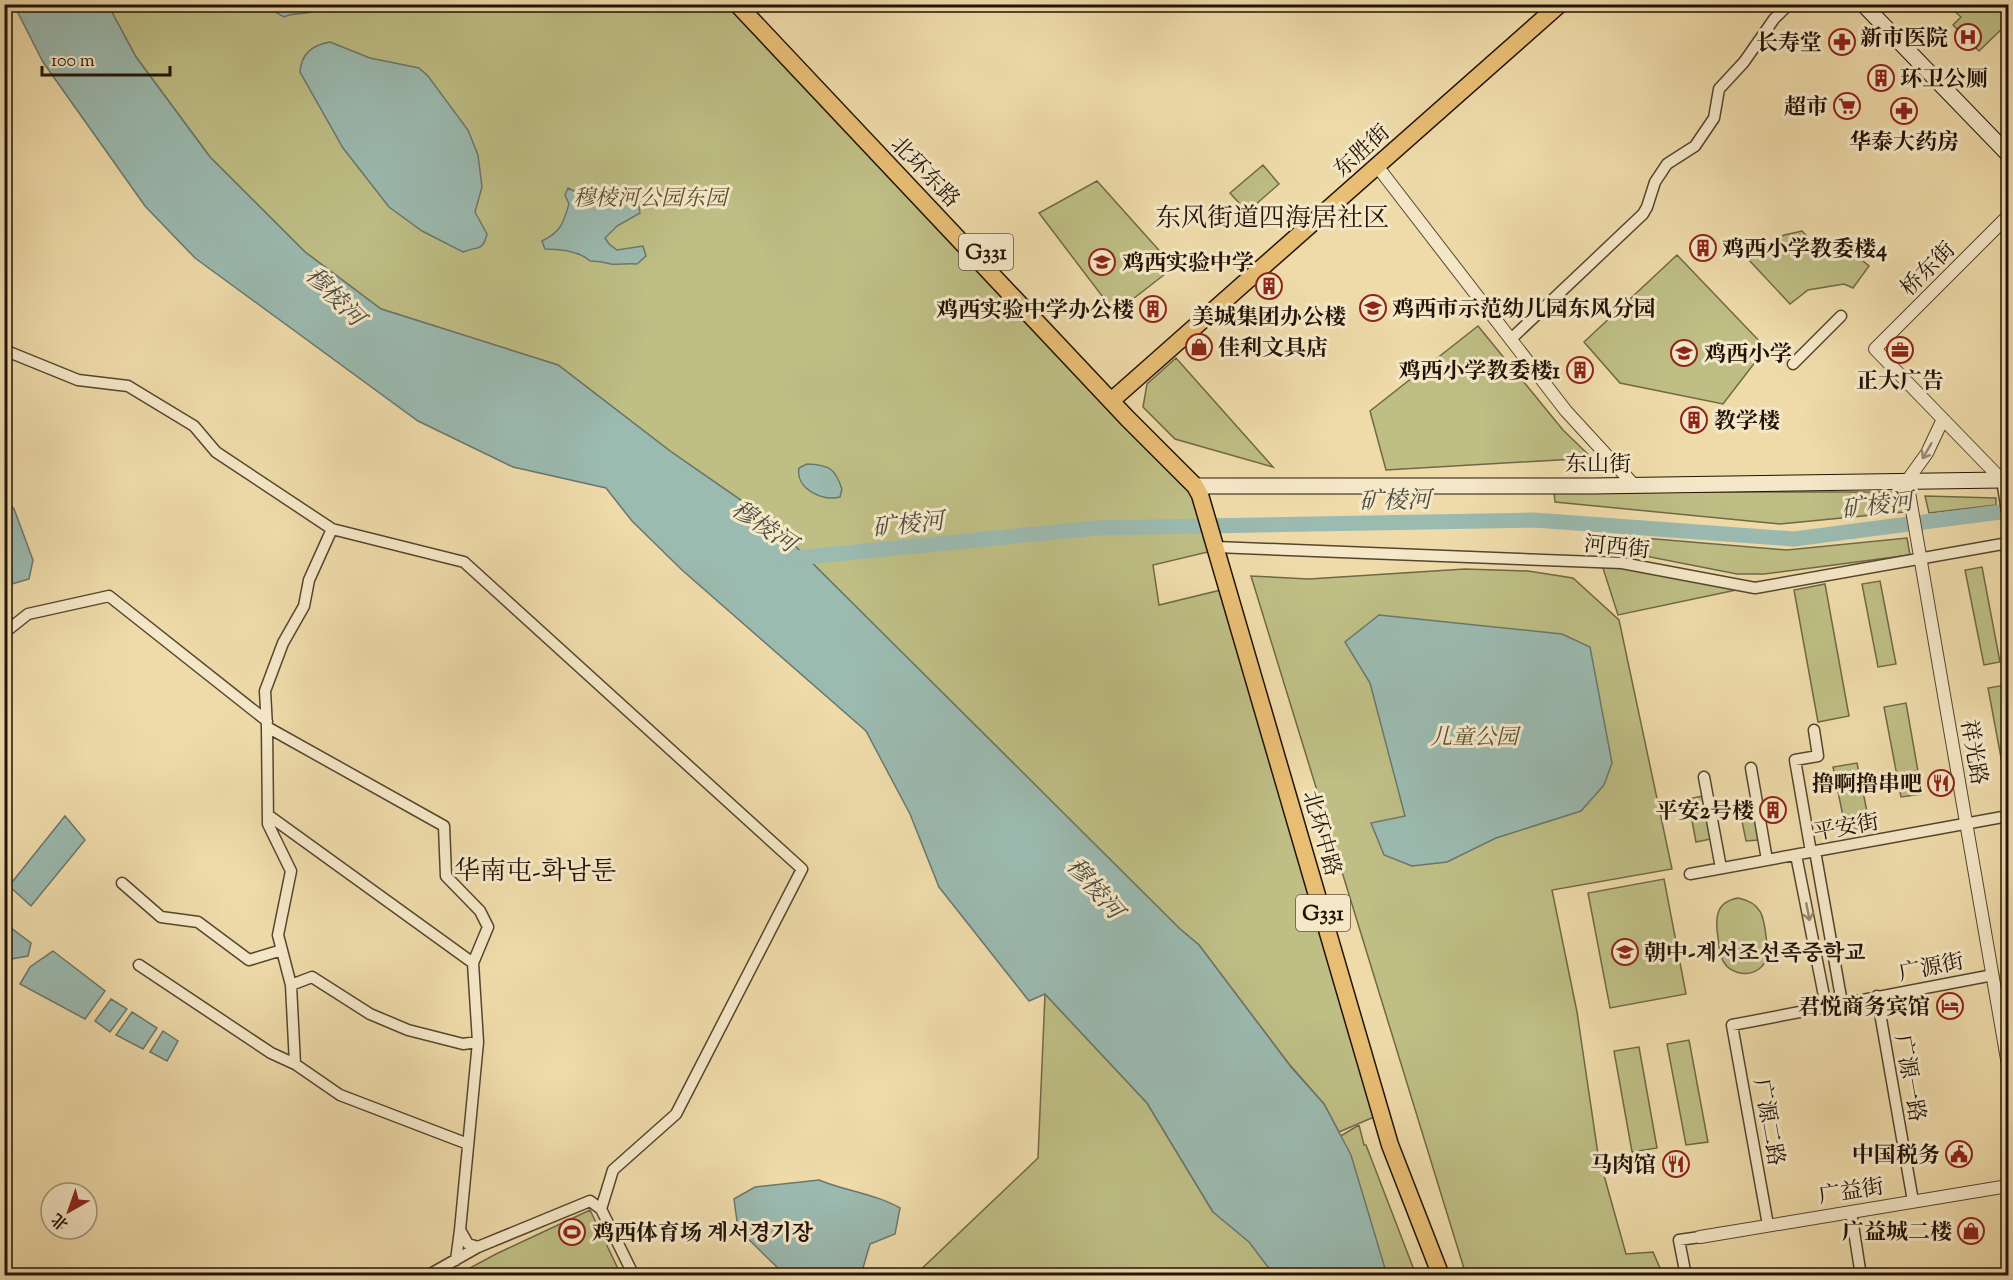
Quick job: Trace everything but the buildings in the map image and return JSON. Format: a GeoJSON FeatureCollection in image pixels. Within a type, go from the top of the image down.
{"type":"FeatureCollection","features":[{"type":"Feature","properties":{"kind":"highway","name":"北环东路"},"geometry":{"type":"LineString","coordinates":[[737,4],[1115,397]]}},
{"type":"Feature","properties":{"kind":"highway","name":"北环东路"},"geometry":{"type":"LineString","coordinates":[[753,4],[1204,495]]}},
{"type":"Feature","properties":{"kind":"highway","name":"东胜街"},"geometry":{"type":"LineString","coordinates":[[1115,397],[1560,4]]}},
{"type":"Feature","properties":{"kind":"highway","name":"北环中路"},"geometry":{"type":"LineString","coordinates":[[1204,495],[1396,1133],[1414,1188],[1450,1275]]}},
{"type":"Feature","properties":{"kind":"highway","name":"北环中路"},"geometry":{"type":"LineString","coordinates":[[1220,548],[1390,1145],[1441,1275]]}},
{"type":"Feature","properties":{"kind":"main road"},"geometry":{"type":"LineString","coordinates":[[1863,4],[2008,154]]}},
{"type":"Feature","properties":{"kind":"main road","name":"东山街"},"geometry":{"type":"LineString","coordinates":[[1204,495],[1634,485],[2004,481]]}},
{"type":"Feature","properties":{"kind":"street"},"geometry":{"type":"LineString","coordinates":[[1511,339],[1643,214],[1655,182],[1667,164],[1695,146],[1714,118],[1719,89],[1744,62],[1774,19],[1789,4]]}},
{"type":"Feature","properties":{"kind":"street"},"geometry":{"type":"LineString","coordinates":[[1377,166],[1566,411],[1634,485]]}},
{"type":"Feature","properties":{"kind":"street","name":"桥东街"},"geometry":{"type":"LineString","coordinates":[[1943,419],[1875,349],[2008,216]]}},
{"type":"Feature","properties":{"kind":"street"},"geometry":{"type":"LineString","coordinates":[[1793,364],[1841,316]]}},
{"type":"Feature","properties":{"kind":"street"},"geometry":{"type":"LineString","coordinates":[[4,350],[78,380],[128,386],[194,426],[216,452],[332,529],[464,562],[801,869],[676,1114],[613,1170],[601,1209]]}},
{"type":"Feature","properties":{"kind":"street"},"geometry":{"type":"LineString","coordinates":[[1907,481],[1927,453],[1943,419],[2004,481],[2008,518]]}},
{"type":"Feature","properties":{"kind":"street","name":"祥光路"},"geometry":{"type":"LineString","coordinates":[[1907,481],[1993,975],[2003,1002],[2008,1065]]}},
{"type":"Feature","properties":{"kind":"street"},"geometry":{"type":"LineString","coordinates":[[296,1064],[291,985],[278,935],[291,871],[268,824],[265,691],[283,643],[304,606],[309,580],[332,529]]}},
{"type":"Feature","properties":{"kind":"street","name":"河西街"},"geometry":{"type":"LineString","coordinates":[[1220,548],[1622,563],[1755,588],[2008,543]]}},
{"type":"Feature","properties":{"kind":"street"},"geometry":{"type":"LineString","coordinates":[[4,633],[28,614],[109,596],[267,724],[444,826],[446,876],[480,911],[488,927],[473,963],[478,1042],[456,1260]]}},
{"type":"Feature","properties":{"kind":"street"},"geometry":{"type":"LineString","coordinates":[[1814,730],[1818,756],[1795,760],[1842,1003]]}},
{"type":"Feature","properties":{"kind":"street"},"geometry":{"type":"LineString","coordinates":[[1751,768],[1767,860]]}},
{"type":"Feature","properties":{"kind":"street"},"geometry":{"type":"LineString","coordinates":[[1704,777],[1720,868]]}},
{"type":"Feature","properties":{"kind":"street"},"geometry":{"type":"LineString","coordinates":[[268,815],[473,963]]}},
{"type":"Feature","properties":{"kind":"street","name":"平安街"},"geometry":{"type":"LineString","coordinates":[[1690,874],[2008,816]]}},
{"type":"Feature","properties":{"kind":"street"},"geometry":{"type":"LineString","coordinates":[[1796,855],[1826,1006]]}},
{"type":"Feature","properties":{"kind":"street"},"geometry":{"type":"LineString","coordinates":[[123,883],[161,917],[198,922],[249,960],[282,950]]}},
{"type":"Feature","properties":{"kind":"street"},"geometry":{"type":"LineString","coordinates":[[139,964],[271,1053],[296,1064],[340,1095],[468,1144]]}},
{"type":"Feature","properties":{"kind":"street","name":"广源街"},"geometry":{"type":"LineString","coordinates":[[1732,1024],[1993,975]]}},
{"type":"Feature","properties":{"kind":"street"},"geometry":{"type":"LineString","coordinates":[[291,985],[312,977],[370,1014],[408,1030],[463,1044],[478,1042]]}},
{"type":"Feature","properties":{"kind":"street","name":"广源一路"},"geometry":{"type":"LineString","coordinates":[[1877,996],[1913,1202]]}},
{"type":"Feature","properties":{"kind":"street","name":"广源二路"},"geometry":{"type":"LineString","coordinates":[[1732,1024],[1768,1225]]}},
{"type":"Feature","properties":{"kind":"street","name":"广益街"},"geometry":{"type":"LineString","coordinates":[[1700,1237],[2008,1186]]}},
{"type":"Feature","properties":{"kind":"street"},"geometry":{"type":"LineString","coordinates":[[426,1275],[478,1247],[590,1201],[601,1209],[634,1275]]}},
{"type":"Feature","properties":{"kind":"street"},"geometry":{"type":"LineString","coordinates":[[1851,1212],[1862,1275]]}},
{"type":"Feature","properties":{"kind":"street"},"geometry":{"type":"LineString","coordinates":[[460,1230],[468,1244],[478,1247]]}},
{"type":"Feature","properties":{"kind":"street"},"geometry":{"type":"LineString","coordinates":[[1686,1275],[1680,1240],[1700,1237]]}},
{"type":"Feature","properties":{"kind":"green space","name":"穆棱河公园东园"},"geometry":{"type":"Polygon","coordinates":[[[108,5],[733,5],[1193,490],[1212,551],[1153,565],[1159,605],[1221,590],[1374,1117],[1339,1132],[1324,1104],[1289,1064],[1199,945],[1180,929],[768,519],[670,451],[558,365],[381,309],[305,252],[210,157],[136,57],[108,5]]]}},
{"type":"Feature","properties":{"kind":"green space"},"geometry":{"type":"Polygon","coordinates":[[[1958,5],[2008,5],[2008,23],[1979,51],[1953,25],[1961,17],[1953,10],[1958,5]]]}},
{"type":"Feature","properties":{"kind":"green space"},"geometry":{"type":"Polygon","coordinates":[[[1263,165],[1279,184],[1247,212],[1230,193],[1263,165]]]}},
{"type":"Feature","properties":{"kind":"green space"},"geometry":{"type":"Polygon","coordinates":[[[1097,181],[1174,267],[1115,313],[1039,213],[1097,181]]]}},
{"type":"Feature","properties":{"kind":"green space"},"geometry":{"type":"Polygon","coordinates":[[[1802,231],[1821,251],[1839,241],[1869,266],[1853,288],[1844,284],[1808,290],[1790,304],[1749,260],[1784,235],[1802,231]]]}},
{"type":"Feature","properties":{"kind":"green space","name":"鸡西小学"},"geometry":{"type":"Polygon","coordinates":[[[1677,255],[1766,348],[1723,404],[1620,383],[1584,342],[1677,255]]]}},
{"type":"Feature","properties":{"kind":"green space"},"geometry":{"type":"Polygon","coordinates":[[[1478,326],[1563,430],[1592,458],[1386,470],[1370,411],[1478,326]]]}},
{"type":"Feature","properties":{"kind":"green space"},"geometry":{"type":"Polygon","coordinates":[[[1176,358],[1273,467],[1175,439],[1143,407],[1147,384],[1176,358]]]}},
{"type":"Feature","properties":{"kind":"green space"},"geometry":{"type":"Polygon","coordinates":[[[1554,492],[1899,492],[1903,512],[1780,524],[1555,502],[1554,492]]]}},
{"type":"Feature","properties":{"kind":"green space"},"geometry":{"type":"Polygon","coordinates":[[[1925,496],[1996,498],[1996,505],[1929,513],[1925,496]]]}},
{"type":"Feature","properties":{"kind":"green space"},"geometry":{"type":"Polygon","coordinates":[[[1596,534],[1787,550],[1907,538],[1910,555],[1764,574],[1737,574],[1594,546],[1596,534]]]}},
{"type":"Feature","properties":{"kind":"green space"},"geometry":{"type":"Polygon","coordinates":[[[1602,565],[1624,566],[1741,589],[1618,615],[1602,565]]]}},
{"type":"Feature","properties":{"kind":"green space"},"geometry":{"type":"Polygon","coordinates":[[[1982,567],[2000,662],[1984,665],[1965,570],[1982,567]]]}},
{"type":"Feature","properties":{"kind":"green space","name":"儿童公园"},"geometry":{"type":"Polygon","coordinates":[[[1465,569],[1528,571],[1573,578],[1619,620],[1672,869],[1552,890],[1577,1012],[1598,1154],[1626,1254],[1653,1252],[1663,1275],[1466,1275],[1251,576],[1309,579],[1465,569]]]}},
{"type":"Feature","properties":{"kind":"green space"},"geometry":{"type":"Polygon","coordinates":[[[1880,581],[1896,664],[1878,667],[1862,584],[1880,581]]]}},
{"type":"Feature","properties":{"kind":"green space"},"geometry":{"type":"Polygon","coordinates":[[[1825,584],[1849,716],[1818,722],[1794,590],[1825,584]]]}},
{"type":"Feature","properties":{"kind":"green space"},"geometry":{"type":"Polygon","coordinates":[[[2005,685],[2008,705],[2008,795],[1988,688],[2005,685]]]}},
{"type":"Feature","properties":{"kind":"green space"},"geometry":{"type":"Polygon","coordinates":[[[1906,703],[1922,794],[1901,797],[1884,707],[1906,703]]]}},
{"type":"Feature","properties":{"kind":"green space"},"geometry":{"type":"Polygon","coordinates":[[[1857,763],[1870,826],[1846,831],[1833,767],[1857,763]]]}},
{"type":"Feature","properties":{"kind":"green space"},"geometry":{"type":"Polygon","coordinates":[[[1703,796],[1711,839],[1696,842],[1688,799],[1703,796]]]}},
{"type":"Feature","properties":{"kind":"green space"},"geometry":{"type":"Polygon","coordinates":[[[1753,804],[1759,840],[1746,841],[1739,806],[1753,804]]]}},
{"type":"Feature","properties":{"kind":"green space"},"geometry":{"type":"Polygon","coordinates":[[[1664,879],[1686,994],[1610,1008],[1588,893],[1664,879]]]}},
{"type":"Feature","properties":{"kind":"green space"},"geometry":{"type":"Polygon","coordinates":[[[1738,898],[1754,904],[1762,914],[1764,921],[1768,948],[1767,958],[1764,964],[1754,972],[1743,973],[1732,970],[1724,962],[1719,950],[1718,912],[1725,903],[1738,898]]]}},
{"type":"Feature","properties":{"kind":"green space"},"geometry":{"type":"Polygon","coordinates":[[[1045,994],[1147,1103],[1213,1212],[1359,1125],[1364,1145],[1366,1145],[1416,1275],[914,1276],[1038,1158],[1045,994]]]}},
{"type":"Feature","properties":{"kind":"green space"},"geometry":{"type":"Polygon","coordinates":[[[1689,1040],[1708,1142],[1686,1145],[1667,1044],[1689,1040]]]}},
{"type":"Feature","properties":{"kind":"green space"},"geometry":{"type":"Polygon","coordinates":[[[1639,1047],[1657,1148],[1632,1152],[1614,1051],[1639,1047]]]}},
{"type":"Feature","properties":{"kind":"green space","name":"鸡西体育场 계서경기장"},"geometry":{"type":"Polygon","coordinates":[[[590,1210],[621,1275],[457,1275],[496,1254],[590,1210]]]}},
{"type":"Feature","properties":{"kind":"water"},"geometry":{"type":"Polygon","coordinates":[[[314,4],[311,12],[284,17],[263,5],[314,4]]]}},
{"type":"Feature","properties":{"kind":"water","name":"穆棱河"},"geometry":{"type":"Polygon","coordinates":[[[14,5],[108,5],[136,57],[210,157],[305,252],[381,309],[558,365],[670,451],[768,519],[1180,929],[1199,945],[1291,1067],[1324,1104],[1351,1155],[1387,1275],[1274,1275],[1249,1242],[1213,1212],[1147,1103],[1045,994],[1029,1001],[939,887],[910,814],[866,731],[682,570],[632,521],[606,488],[513,467],[418,421],[195,258],[145,206],[43,62],[14,5]]]}},
{"type":"Feature","properties":{"kind":"water"},"geometry":{"type":"Polygon","coordinates":[[[330,42],[370,58],[419,68],[428,76],[468,130],[478,155],[482,187],[475,212],[487,234],[484,244],[479,248],[463,252],[422,231],[389,207],[343,148],[300,72],[305,55],[309,51],[318,45],[330,42]]]}},
{"type":"Feature","properties":{"kind":"water"},"geometry":{"type":"Polygon","coordinates":[[[568,188],[590,199],[609,194],[621,194],[638,200],[640,213],[617,226],[605,238],[617,250],[643,246],[646,256],[637,264],[614,264],[590,261],[569,251],[545,249],[542,241],[558,230],[565,216],[569,204],[565,195],[568,188]]]}},
{"type":"Feature","properties":{"kind":"water"},"geometry":{"type":"Polygon","coordinates":[[[807,464],[821,465],[834,472],[842,489],[840,497],[818,495],[805,487],[801,482],[799,468],[807,464]]]}},
{"type":"Feature","properties":{"kind":"water"},"geometry":{"type":"Polygon","coordinates":[[[5,498],[14,509],[33,560],[29,579],[12,584],[12,569],[5,540],[5,498]]]}},
{"type":"Feature","properties":{"kind":"water"},"geometry":{"type":"Polygon","coordinates":[[[1379,615],[1562,634],[1590,647],[1612,763],[1604,785],[1581,811],[1496,838],[1447,862],[1412,866],[1384,855],[1371,823],[1405,816],[1370,683],[1345,642],[1379,615]]]}},
{"type":"Feature","properties":{"kind":"water"},"geometry":{"type":"Polygon","coordinates":[[[65,816],[85,840],[31,906],[9,886],[65,816]]]}},
{"type":"Feature","properties":{"kind":"water"},"geometry":{"type":"Polygon","coordinates":[[[5,926],[31,943],[28,956],[5,960],[5,926]]]}},
{"type":"Feature","properties":{"kind":"water"},"geometry":{"type":"Polygon","coordinates":[[[53,951],[105,991],[85,1019],[20,984],[30,967],[53,951]]]}},
{"type":"Feature","properties":{"kind":"water"},"geometry":{"type":"Polygon","coordinates":[[[111,999],[127,1009],[110,1032],[95,1021],[111,999]]]}},
{"type":"Feature","properties":{"kind":"water"},"geometry":{"type":"Polygon","coordinates":[[[132,1012],[157,1028],[143,1049],[116,1035],[132,1012]]]}},
{"type":"Feature","properties":{"kind":"water"},"geometry":{"type":"Polygon","coordinates":[[[163,1031],[178,1041],[167,1061],[150,1052],[163,1031]]]}},
{"type":"Feature","properties":{"kind":"water"},"geometry":{"type":"Polygon","coordinates":[[[819,1180],[881,1199],[900,1208],[895,1234],[870,1244],[863,1268],[844,1275],[785,1275],[738,1229],[734,1199],[755,1187],[819,1180]]]}},
{"type":"Feature","properties":{"kind":"waterway","name":"矿棱河"},"geometry":{"type":"LineString","coordinates":[[786,559],[1097,528],[1534,520],[1794,539],[2008,511]]}},
{"type":"Feature","properties":{"kind":"place","name":"新市医院"},"geometry":{"type":"Point","coordinates":[1968,37]}},
{"type":"Feature","properties":{"kind":"place","name":"长寿堂"},"geometry":{"type":"Point","coordinates":[1842,42]}},
{"type":"Feature","properties":{"kind":"place","name":"环卫公厕"},"geometry":{"type":"Point","coordinates":[1881,78]}},
{"type":"Feature","properties":{"kind":"place","name":"超市"},"geometry":{"type":"Point","coordinates":[1847,106]}},
{"type":"Feature","properties":{"kind":"place","name":"华泰大药房"},"geometry":{"type":"Point","coordinates":[1904,111]}},
{"type":"Feature","properties":{"kind":"place","name":"鸡西小学教委楼4"},"geometry":{"type":"Point","coordinates":[1703,248]}},
{"type":"Feature","properties":{"kind":"place","name":"鸡西实验中学"},"geometry":{"type":"Point","coordinates":[1102,262]}},
{"type":"Feature","properties":{"kind":"place","name":"美城集团办公楼"},"geometry":{"type":"Point","coordinates":[1269,286]}},
{"type":"Feature","properties":{"kind":"place","name":"鸡西市示范幼儿园东风分园"},"geometry":{"type":"Point","coordinates":[1373,308]}},
{"type":"Feature","properties":{"kind":"place","name":"鸡西实验中学办公楼"},"geometry":{"type":"Point","coordinates":[1153,309]}},
{"type":"Feature","properties":{"kind":"place","name":"佳利文具店"},"geometry":{"type":"Point","coordinates":[1199,347]}},
{"type":"Feature","properties":{"kind":"place","name":"正大广告"},"geometry":{"type":"Point","coordinates":[1900,350]}},
{"type":"Feature","properties":{"kind":"place","name":"鸡西小学"},"geometry":{"type":"Point","coordinates":[1684,353]}},
{"type":"Feature","properties":{"kind":"place","name":"鸡西小学教委楼1"},"geometry":{"type":"Point","coordinates":[1580,370]}},
{"type":"Feature","properties":{"kind":"place","name":"教学楼"},"geometry":{"type":"Point","coordinates":[1694,420]}},
{"type":"Feature","properties":{"kind":"place","name":"撸啊撸串吧"},"geometry":{"type":"Point","coordinates":[1941,783]}},
{"type":"Feature","properties":{"kind":"place","name":"平安2号楼"},"geometry":{"type":"Point","coordinates":[1773,810]}},
{"type":"Feature","properties":{"kind":"place","name":"朝中-계서조선족중학교"},"geometry":{"type":"Point","coordinates":[1625,952]}},
{"type":"Feature","properties":{"kind":"place","name":"君悦商务宾馆"},"geometry":{"type":"Point","coordinates":[1950,1006]}},
{"type":"Feature","properties":{"kind":"place","name":"中国税务"},"geometry":{"type":"Point","coordinates":[1959,1154]}},
{"type":"Feature","properties":{"kind":"place","name":"马肉馆"},"geometry":{"type":"Point","coordinates":[1676,1164]}},
{"type":"Feature","properties":{"kind":"place","name":"广益城二楼"},"geometry":{"type":"Point","coordinates":[1971,1231]}},
{"type":"Feature","properties":{"kind":"place","name":"鸡西体育场 계서경기장"},"geometry":{"type":"Point","coordinates":[572,1232]}},
{"type":"Feature","properties":{"kind":"district","name":"东风街道四海居社区"},"geometry":{"type":"Point","coordinates":[1272,217]}},
{"type":"Feature","properties":{"kind":"district","name":"华南屯-화남툰"},"geometry":{"type":"Point","coordinates":[535,870]}}]}
